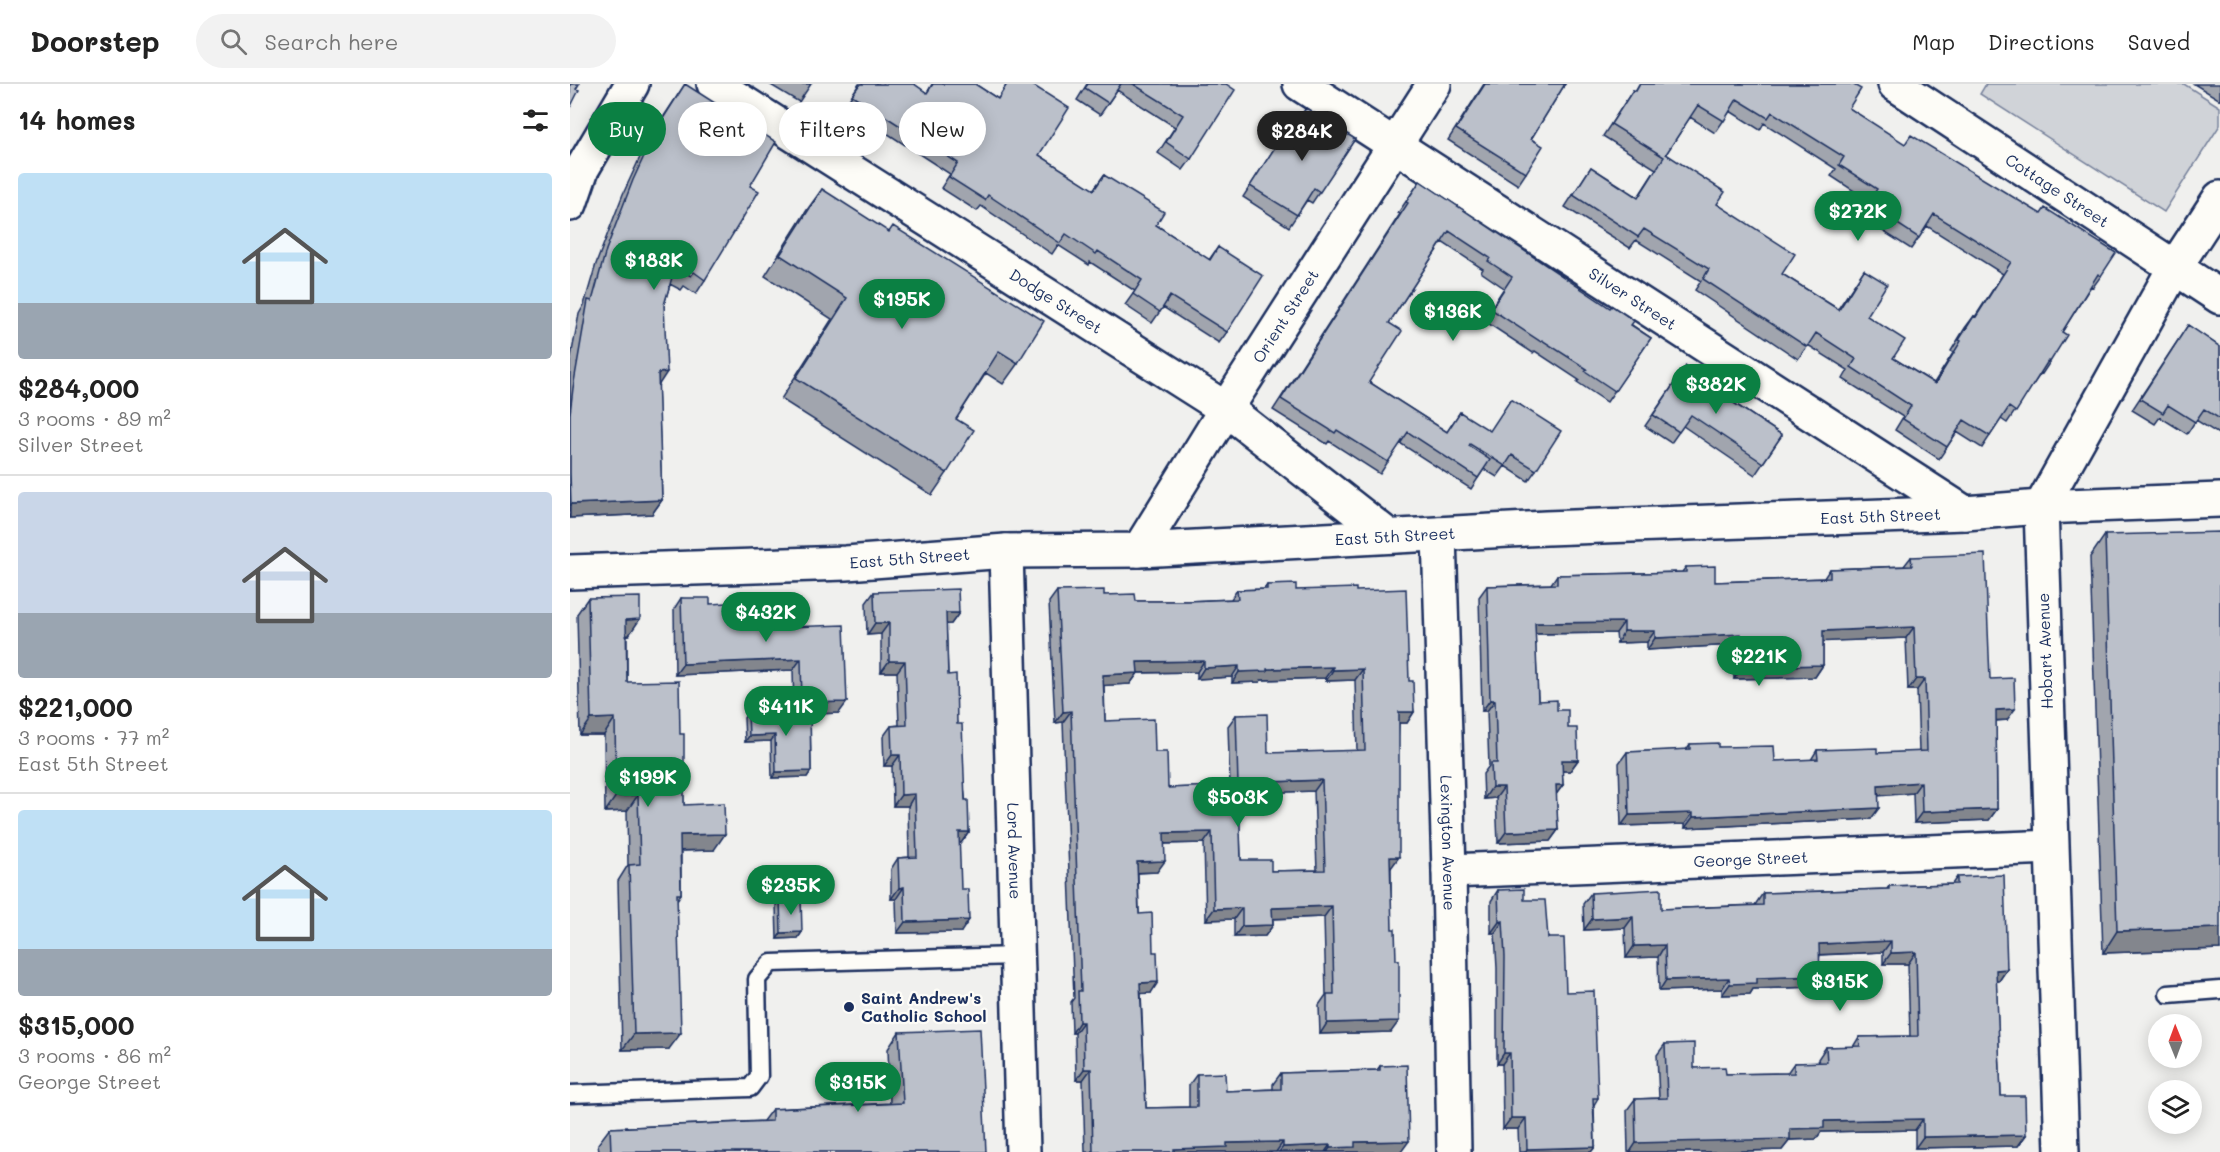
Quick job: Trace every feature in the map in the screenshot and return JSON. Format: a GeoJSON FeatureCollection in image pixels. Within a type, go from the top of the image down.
{"type":"FeatureCollection","features":[{"type":"Feature","properties":{"kind":"street"},"geometry":{"type":"LineString","coordinates":[[570,204],[576,169],[632,84]]}},
{"type":"Feature","properties":{"kind":"street","name":"Dodge Street"},"geometry":{"type":"LineString","coordinates":[[714,84],[1226,409],[1387,535]]}},
{"type":"Feature","properties":{"kind":"street","name":"Silver Street"},"geometry":{"type":"LineString","coordinates":[[1300,84],[1965,513]]}},
{"type":"Feature","properties":{"kind":"street","name":"Orient Street"},"geometry":{"type":"LineString","coordinates":[[1139,550],[1226,409],[1434,84]]}},
{"type":"Feature","properties":{"kind":"street","name":"Cottage Street"},"geometry":{"type":"LineString","coordinates":[[1894,84],[2220,297]]}},
{"type":"Feature","properties":{"kind":"street"},"geometry":{"type":"LineString","coordinates":[[2041,507],[2175,267],[2220,198]]}},
{"type":"Feature","properties":{"kind":"street","name":"East 5th Street"},"geometry":{"type":"LineString","coordinates":[[570,572],[846,563],[1006,551],[1139,550],[1387,535],[1965,513],[2041,507],[2220,500]]}},
{"type":"Feature","properties":{"kind":"street","name":"Hobart Avenue"},"geometry":{"type":"LineString","coordinates":[[2041,507],[2062,1152]]}},
{"type":"Feature","properties":{"kind":"street","name":"Lexington Avenue"},"geometry":{"type":"LineString","coordinates":[[1439,534],[1449,871],[1454,1152]]}},
{"type":"Feature","properties":{"kind":"street","name":"Lord Avenue"},"geometry":{"type":"LineString","coordinates":[[1006,551],[1023,1152]]}},
{"type":"Feature","properties":{"kind":"street","name":"George Street"},"geometry":{"type":"LineString","coordinates":[[1449,871],[2051,847]]}},
{"type":"Feature","properties":{"kind":"lane"},"geometry":{"type":"LineString","coordinates":[[570,1094],[750,1089],[759,1076],[757,979],[771,963],[1016,956]]}},
{"type":"Feature","properties":{"kind":"lane"},"geometry":{"type":"LineString","coordinates":[[2168,994],[2220,990]]}},
{"type":"Feature","properties":{"kind":"shaded area"},"geometry":{"type":"Polygon","coordinates":[[[1986,84],[2184,84],[2220,107],[2220,125],[2164,212],[1980,94],[1986,84]]]}},
{"type":"Feature","properties":{"kind":"building"},"geometry":{"type":"Polygon","coordinates":[[[570,84],[579,84],[576,89],[579,90],[570,108],[570,84]]]}},
{"type":"Feature","properties":{"kind":"building"},"geometry":{"type":"Polygon","coordinates":[[[685,84],[713,102],[678,102],[678,156],[767,156],[767,136],[776,142],[750,186],[759,191],[705,280],[694,272],[691,276],[675,267],[664,305],[667,372],[658,373],[662,500],[571,504],[570,414],[588,300],[592,301],[606,250],[644,156],[666,156],[666,114],[685,84]]]}},
{"type":"Feature","properties":{"kind":"building"},"geometry":{"type":"Polygon","coordinates":[[[860,84],[914,84],[927,93],[933,84],[975,84],[998,99],[1007,84],[1031,84],[1069,108],[1039,155],[1094,190],[1104,175],[1164,212],[1156,225],[1210,260],[1218,247],[1263,276],[1227,332],[1170,296],[1160,312],[1133,294],[1142,280],[1098,251],[1096,254],[1066,234],[1060,243],[988,195],[985,200],[949,177],[958,163],[947,156],[986,156],[986,102],[899,102],[899,125],[887,117],[887,102],[863,102],[852,95],[860,84]]]}},
{"type":"Feature","properties":{"kind":"building"},"geometry":{"type":"Polygon","coordinates":[[[1088,84],[1121,84],[1108,103],[1085,88],[1088,84]]]}},
{"type":"Feature","properties":{"kind":"building"},"geometry":{"type":"Polygon","coordinates":[[[1133,84],[1226,84],[1235,90],[1191,159],[1166,142],[1183,115],[1133,84]]]}},
{"type":"Feature","properties":{"kind":"building"},"geometry":{"type":"Polygon","coordinates":[[[1485,84],[1565,84],[1531,139],[1543,146],[1526,173],[1456,129],[1485,84]]]}},
{"type":"Feature","properties":{"kind":"building"},"geometry":{"type":"Polygon","coordinates":[[[1640,84],[1852,84],[1861,89],[1849,108],[1905,144],[1911,135],[2041,214],[2045,208],[2116,253],[2101,276],[2098,274],[2062,332],[2067,335],[2016,412],[2009,407],[1990,436],[1964,420],[1947,447],[1903,419],[1911,406],[1851,367],[1856,359],[1816,333],[1807,347],[1703,279],[1709,269],[1644,229],[1638,237],[1573,195],[1591,167],[1638,198],[1664,157],[1611,124],[1633,90],[1636,91],[1640,84]],[[1737,99],[1724,121],[1698,105],[1666,154],[1725,192],[1717,204],[1795,254],[1782,274],[1839,310],[1864,270],[1887,284],[1867,316],[1905,340],[1893,358],[1935,384],[1961,341],[1959,340],[2011,262],[1934,214],[1919,238],[1867,204],[1877,189],[1839,165],[1844,157],[1772,112],[1768,118],[1737,99]]]}},
{"type":"Feature","properties":{"kind":"building"},"geometry":{"type":"Polygon","coordinates":[[[1306,108],[1355,139],[1320,192],[1314,188],[1297,215],[1250,186],[1281,138],[1285,141],[1306,108]]]}},
{"type":"Feature","properties":{"kind":"building"},"geometry":{"type":"Polygon","coordinates":[[[1420,181],[1610,308],[1612,306],[1634,321],[1631,325],[1651,338],[1615,391],[1585,371],[1587,369],[1491,309],[1512,277],[1488,261],[1490,258],[1449,231],[1389,323],[1402,331],[1369,382],[1447,432],[1460,412],[1490,431],[1511,399],[1561,431],[1536,470],[1512,455],[1505,466],[1470,444],[1469,446],[1490,460],[1478,478],[1408,432],[1388,462],[1337,430],[1335,433],[1281,399],[1420,181]]]}},
{"type":"Feature","properties":{"kind":"building"},"geometry":{"type":"Polygon","coordinates":[[[822,189],[889,232],[893,226],[1044,321],[1018,363],[999,351],[956,419],[974,430],[947,473],[796,378],[847,298],[780,255],[822,189]]]}},
{"type":"Feature","properties":{"kind":"building"},"geometry":{"type":"Polygon","coordinates":[[[2188,325],[2220,347],[2220,419],[2204,409],[2195,422],[2168,405],[2163,413],[2140,399],[2188,325]]]}},
{"type":"Feature","properties":{"kind":"building"},"geometry":{"type":"Polygon","coordinates":[[[1686,366],[1723,390],[1720,394],[1782,435],[1763,463],[1691,415],[1679,432],[1653,415],[1686,366]]]}},
{"type":"Feature","properties":{"kind":"building"},"geometry":{"type":"Polygon","coordinates":[[[2220,532],[2220,928],[2117,931],[2105,535],[2220,532]]]}},
{"type":"Feature","properties":{"kind":"building"},"geometry":{"type":"Polygon","coordinates":[[[1985,554],[1990,679],[2014,678],[2015,709],[1996,710],[1997,809],[1922,812],[1921,782],[1878,785],[1879,808],[1693,817],[1693,813],[1629,815],[1627,752],[1690,749],[1690,744],[1718,743],[1718,747],[1774,746],[1775,761],[1818,759],[1817,750],[1877,748],[1877,753],[1927,751],[1925,679],[1916,679],[1914,627],[1823,631],[1823,665],[1742,667],[1741,634],[1655,638],[1655,631],[1624,631],[1624,622],[1535,623],[1538,701],[1557,700],[1557,710],[1568,710],[1568,728],[1577,728],[1578,760],[1562,760],[1563,785],[1556,785],[1558,830],[1506,832],[1504,787],[1492,787],[1491,763],[1497,763],[1495,700],[1490,700],[1487,586],[1557,584],[1557,575],[1686,572],[1686,567],[1715,566],[1715,582],[1830,578],[1830,569],[1912,566],[1911,557],[1985,554]]]}},
{"type":"Feature","properties":{"kind":"building"},"geometry":{"type":"Polygon","coordinates":[[[1296,584],[1296,590],[1406,589],[1409,681],[1413,681],[1414,712],[1399,712],[1399,857],[1390,857],[1392,929],[1395,929],[1396,960],[1399,960],[1399,1021],[1327,1023],[1327,994],[1334,994],[1332,906],[1272,908],[1273,925],[1242,926],[1242,908],[1214,909],[1212,832],[1164,833],[1165,861],[1137,862],[1139,914],[1152,913],[1153,952],[1157,952],[1158,982],[1140,983],[1146,1108],[1197,1107],[1197,1074],[1225,1073],[1226,1091],[1281,1089],[1281,1073],[1380,1070],[1380,1066],[1407,1065],[1409,1141],[1355,1142],[1355,1147],[1330,1148],[1330,1145],[1283,1147],[1283,1142],[1227,1143],[1227,1147],[1174,1149],[1174,1152],[1093,1152],[1091,1069],[1084,1069],[1083,1022],[1079,1022],[1078,991],[1081,991],[1071,711],[1063,712],[1057,591],[1104,590],[1104,595],[1135,594],[1136,601],[1187,601],[1238,599],[1237,590],[1267,589],[1267,585],[1296,584]],[[1204,661],[1137,662],[1138,673],[1103,675],[1105,721],[1154,719],[1155,752],[1167,752],[1168,788],[1238,785],[1236,715],[1267,714],[1268,753],[1365,750],[1363,669],[1333,670],[1333,667],[1239,672],[1239,666],[1204,668],[1204,661]],[[1322,780],[1269,782],[1269,796],[1239,797],[1241,860],[1271,860],[1271,871],[1325,870],[1322,780]]]}},
{"type":"Feature","properties":{"kind":"building"},"geometry":{"type":"Polygon","coordinates":[[[958,589],[959,613],[946,613],[948,675],[956,674],[957,724],[962,724],[965,800],[968,800],[969,832],[959,832],[961,889],[968,889],[969,920],[905,922],[904,887],[899,888],[898,858],[917,857],[915,794],[901,795],[900,755],[892,755],[891,726],[907,725],[905,661],[889,661],[889,623],[875,623],[874,592],[958,589]]]}},
{"type":"Feature","properties":{"kind":"building"},"geometry":{"type":"Polygon","coordinates":[[[640,597],[640,619],[626,620],[627,682],[679,681],[680,734],[684,734],[684,805],[724,803],[725,834],[680,835],[681,894],[677,894],[681,1033],[634,1034],[629,865],[640,864],[638,795],[616,796],[615,718],[591,719],[588,598],[640,597]]]}},
{"type":"Feature","properties":{"kind":"building"},"geometry":{"type":"Polygon","coordinates":[[[681,598],[710,598],[710,604],[786,600],[787,627],[844,625],[847,702],[802,703],[801,659],[683,664],[681,598]]]}},
{"type":"Feature","properties":{"kind":"building"},"geometry":{"type":"Polygon","coordinates":[[[810,710],[811,771],[776,772],[775,735],[749,736],[748,712],[810,710]]]}},
{"type":"Feature","properties":{"kind":"building"},"geometry":{"type":"Polygon","coordinates":[[[2004,875],[2007,969],[1996,970],[2001,1096],[2025,1096],[2026,1135],[1923,1137],[1923,1119],[1824,1121],[1824,1128],[1790,1129],[1790,1139],[1636,1143],[1635,1099],[1667,1098],[1665,1044],[1694,1043],[1694,1068],[1725,1067],[1726,1074],[1794,1073],[1794,1063],[1827,1062],[1826,1047],[1860,1046],[1859,1037],[1918,1036],[1916,952],[1891,953],[1891,941],[1819,944],[1820,976],[1757,978],[1757,983],[1730,984],[1729,978],[1666,980],[1665,945],[1634,946],[1633,917],[1592,919],[1591,893],[1661,889],[1661,909],[1763,905],[1763,893],[1889,889],[1889,886],[1957,884],[1957,877],[2004,875]]]}},
{"type":"Feature","properties":{"kind":"building"},"geometry":{"type":"Polygon","coordinates":[[[1524,889],[1524,900],[1545,900],[1548,938],[1564,938],[1566,992],[1594,991],[1598,1098],[1593,1098],[1595,1147],[1527,1149],[1526,1118],[1511,1118],[1510,1053],[1504,1053],[1505,957],[1503,921],[1499,922],[1498,890],[1524,889]]]}},
{"type":"Feature","properties":{"kind":"building"},"geometry":{"type":"Polygon","coordinates":[[[801,898],[802,932],[781,933],[780,899],[801,898]]]}},
{"type":"Feature","properties":{"kind":"building"},"geometry":{"type":"Polygon","coordinates":[[[980,1029],[986,1152],[611,1152],[610,1128],[772,1121],[772,1109],[903,1103],[899,1032],[980,1029]]]}},
{"type":"Feature","properties":{"kind":"place","name":"Saint Andrew's Catholic School"},"geometry":{"type":"Point","coordinates":[849,1007]}}]}
